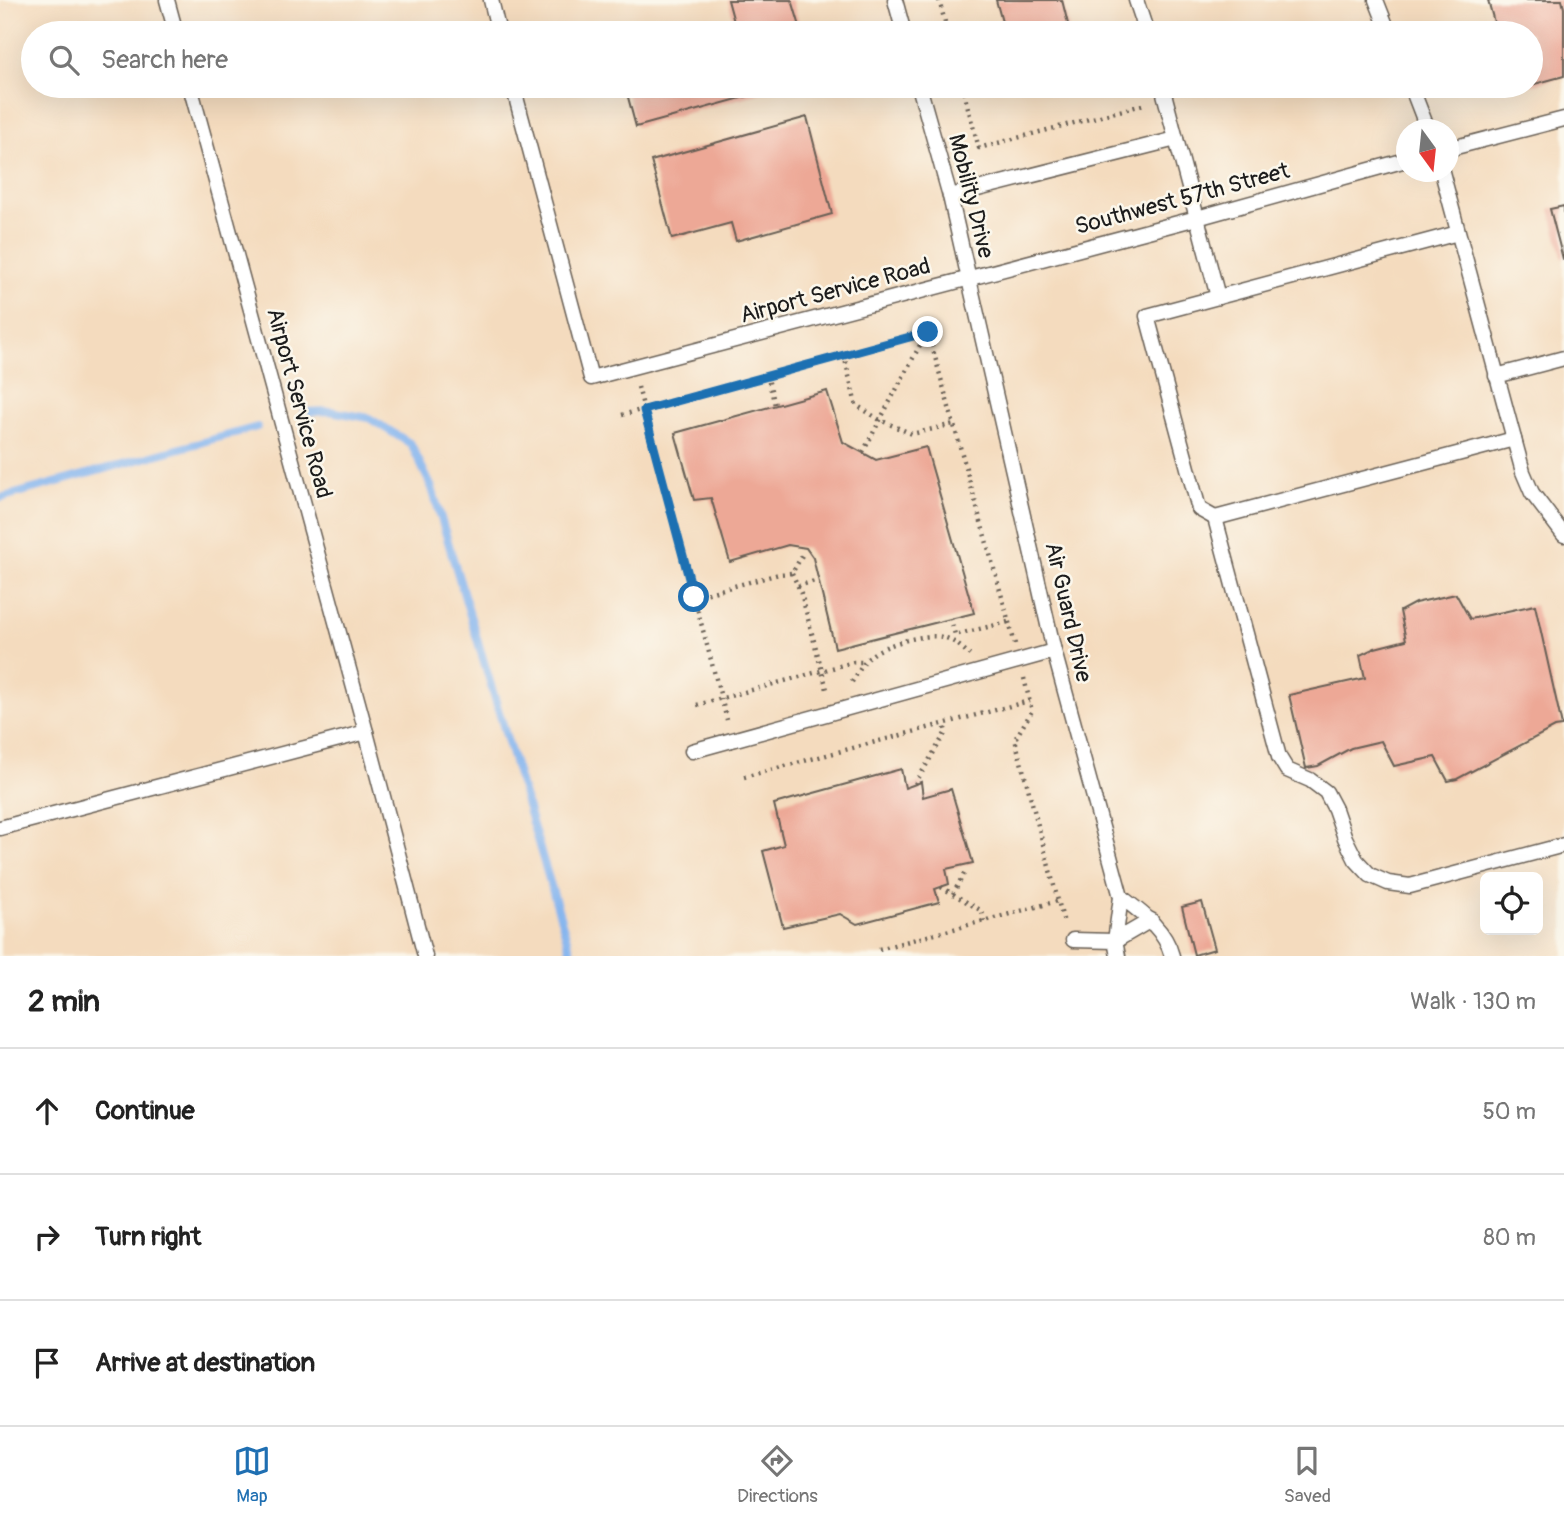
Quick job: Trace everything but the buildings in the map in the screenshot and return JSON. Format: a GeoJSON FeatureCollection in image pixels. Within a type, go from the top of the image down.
{"type":"FeatureCollection","features":[{"type":"Feature","properties":{"kind":"lane"},"geometry":{"type":"LineString","coordinates":[[167,0],[173,21]]}},
{"type":"Feature","properties":{"kind":"lane"},"geometry":{"type":"LineString","coordinates":[[491,0],[496,21]]}},
{"type":"Feature","properties":{"kind":"lane"},"geometry":{"type":"LineString","coordinates":[[895,0],[901,21]]}},
{"type":"Feature","properties":{"kind":"lane"},"geometry":{"type":"LineString","coordinates":[[1136,0],[1143,21]]}},
{"type":"Feature","properties":{"kind":"lane"},"geometry":{"type":"LineString","coordinates":[[1376,0],[1385,21]]}},
{"type":"Feature","properties":{"kind":"lane","name":"Airport Service Road"},"geometry":{"type":"LineString","coordinates":[[193,98],[425,956]]}},
{"type":"Feature","properties":{"kind":"lane","name":"Airport Service Road"},"geometry":{"type":"LineString","coordinates":[[516,98],[591,378],[969,278]]}},
{"type":"Feature","properties":{"kind":"lane","name":"Mobility Drive"},"geometry":{"type":"LineString","coordinates":[[922,98],[950,196],[969,278]]}},
{"type":"Feature","properties":{"kind":"lane"},"geometry":{"type":"LineString","coordinates":[[1165,98],[1219,296]]}},
{"type":"Feature","properties":{"kind":"lane"},"geometry":{"type":"LineString","coordinates":[[1415,98],[1424,119]]}},
{"type":"Feature","properties":{"kind":"lane"},"geometry":{"type":"LineString","coordinates":[[1459,146],[1564,119]]}},
{"type":"Feature","properties":{"kind":"lane"},"geometry":{"type":"LineString","coordinates":[[950,196],[1176,139]]}},
{"type":"Feature","properties":{"kind":"lane","name":"Southwest 57th Street"},"geometry":{"type":"LineString","coordinates":[[969,278],[1396,163]]}},
{"type":"Feature","properties":{"kind":"lane"},"geometry":{"type":"LineString","coordinates":[[1445,182],[1523,472],[1532,494],[1564,534]]}},
{"type":"Feature","properties":{"kind":"lane"},"geometry":{"type":"LineString","coordinates":[[1458,233],[1147,316],[1199,509],[1215,518],[1514,439]]}},
{"type":"Feature","properties":{"kind":"lane","name":"Air Guard Drive"},"geometry":{"type":"LineString","coordinates":[[969,278],[1054,652],[1121,897],[1115,941],[1118,956]]}},
{"type":"Feature","properties":{"kind":"lane"},"geometry":{"type":"LineString","coordinates":[[1496,376],[1564,358]]}},
{"type":"Feature","properties":{"kind":"lane"},"geometry":{"type":"LineString","coordinates":[[1215,518],[1279,757],[1287,770],[1310,780],[1326,792],[1356,860],[1370,875],[1388,883],[1409,886],[1564,845]]}},
{"type":"Feature","properties":{"kind":"lane"},"geometry":{"type":"LineString","coordinates":[[692,751],[1054,652]]}},
{"type":"Feature","properties":{"kind":"lane"},"geometry":{"type":"LineString","coordinates":[[0,828],[366,732]]}},
{"type":"Feature","properties":{"kind":"lane"},"geometry":{"type":"LineString","coordinates":[[1121,897],[1151,920],[1170,946],[1172,956]]}},
{"type":"Feature","properties":{"kind":"lane"},"geometry":{"type":"LineString","coordinates":[[1073,940],[1115,941],[1151,920]]}},
{"type":"Feature","properties":{"kind":"path"},"geometry":{"type":"LineString","coordinates":[[939,0],[945,21]]}},
{"type":"Feature","properties":{"kind":"path"},"geometry":{"type":"LineString","coordinates":[[965,98],[979,148],[1146,104]]}},
{"type":"Feature","properties":{"kind":"path"},"geometry":{"type":"LineString","coordinates":[[622,415],[928,332]]}},
{"type":"Feature","properties":{"kind":"path"},"geometry":{"type":"LineString","coordinates":[[863,453],[928,332]]}},
{"type":"Feature","properties":{"kind":"path"},"geometry":{"type":"LineString","coordinates":[[928,332],[1008,622],[955,635]]}},
{"type":"Feature","properties":{"kind":"path"},"geometry":{"type":"LineString","coordinates":[[844,355],[856,405],[880,420],[912,434],[954,424]]}},
{"type":"Feature","properties":{"kind":"path"},"geometry":{"type":"LineString","coordinates":[[767,375],[775,405]]}},
{"type":"Feature","properties":{"kind":"path"},"geometry":{"type":"LineString","coordinates":[[638,387],[727,720]]}},
{"type":"Feature","properties":{"kind":"path"},"geometry":{"type":"LineString","coordinates":[[792,573],[804,552]]}},
{"type":"Feature","properties":{"kind":"path"},"geometry":{"type":"LineString","coordinates":[[694,597],[779,574],[792,573]]}},
{"type":"Feature","properties":{"kind":"path"},"geometry":{"type":"LineString","coordinates":[[792,573],[828,693]]}},
{"type":"Feature","properties":{"kind":"path"},"geometry":{"type":"LineString","coordinates":[[798,586],[818,580]]}},
{"type":"Feature","properties":{"kind":"path"},"geometry":{"type":"LineString","coordinates":[[951,618],[955,635],[952,642]]}},
{"type":"Feature","properties":{"kind":"path"},"geometry":{"type":"LineString","coordinates":[[852,682],[864,662],[874,653],[905,640],[925,636],[943,637],[970,656]]}},
{"type":"Feature","properties":{"kind":"path"},"geometry":{"type":"LineString","coordinates":[[697,705],[854,662],[864,662]]}},
{"type":"Feature","properties":{"kind":"path"},"geometry":{"type":"LineString","coordinates":[[1024,676],[1032,711],[1015,740],[1064,924]]}},
{"type":"Feature","properties":{"kind":"path"},"geometry":{"type":"LineString","coordinates":[[744,777],[1029,701]]}},
{"type":"Feature","properties":{"kind":"path"},"geometry":{"type":"LineString","coordinates":[[915,784],[946,732],[944,724]]}},
{"type":"Feature","properties":{"kind":"path"},"geometry":{"type":"LineString","coordinates":[[953,894],[967,870]]}},
{"type":"Feature","properties":{"kind":"path"},"geometry":{"type":"LineString","coordinates":[[941,887],[982,911],[984,921]]}},
{"type":"Feature","properties":{"kind":"path"},"geometry":{"type":"LineString","coordinates":[[879,949],[1058,901]]}},
{"type":"Feature","properties":{"kind":"waterway"},"geometry":{"type":"LineString","coordinates":[[304,412],[330,411],[369,418],[411,444],[432,488],[572,956]]}},
{"type":"Feature","properties":{"kind":"waterway"},"geometry":{"type":"LineString","coordinates":[[0,498],[257,427]]}},
{"type":"Feature","properties":{"kind":"route"},"geometry":{"type":"LineString","coordinates":[[694,597],[644,410],[928,332]]}}]}
